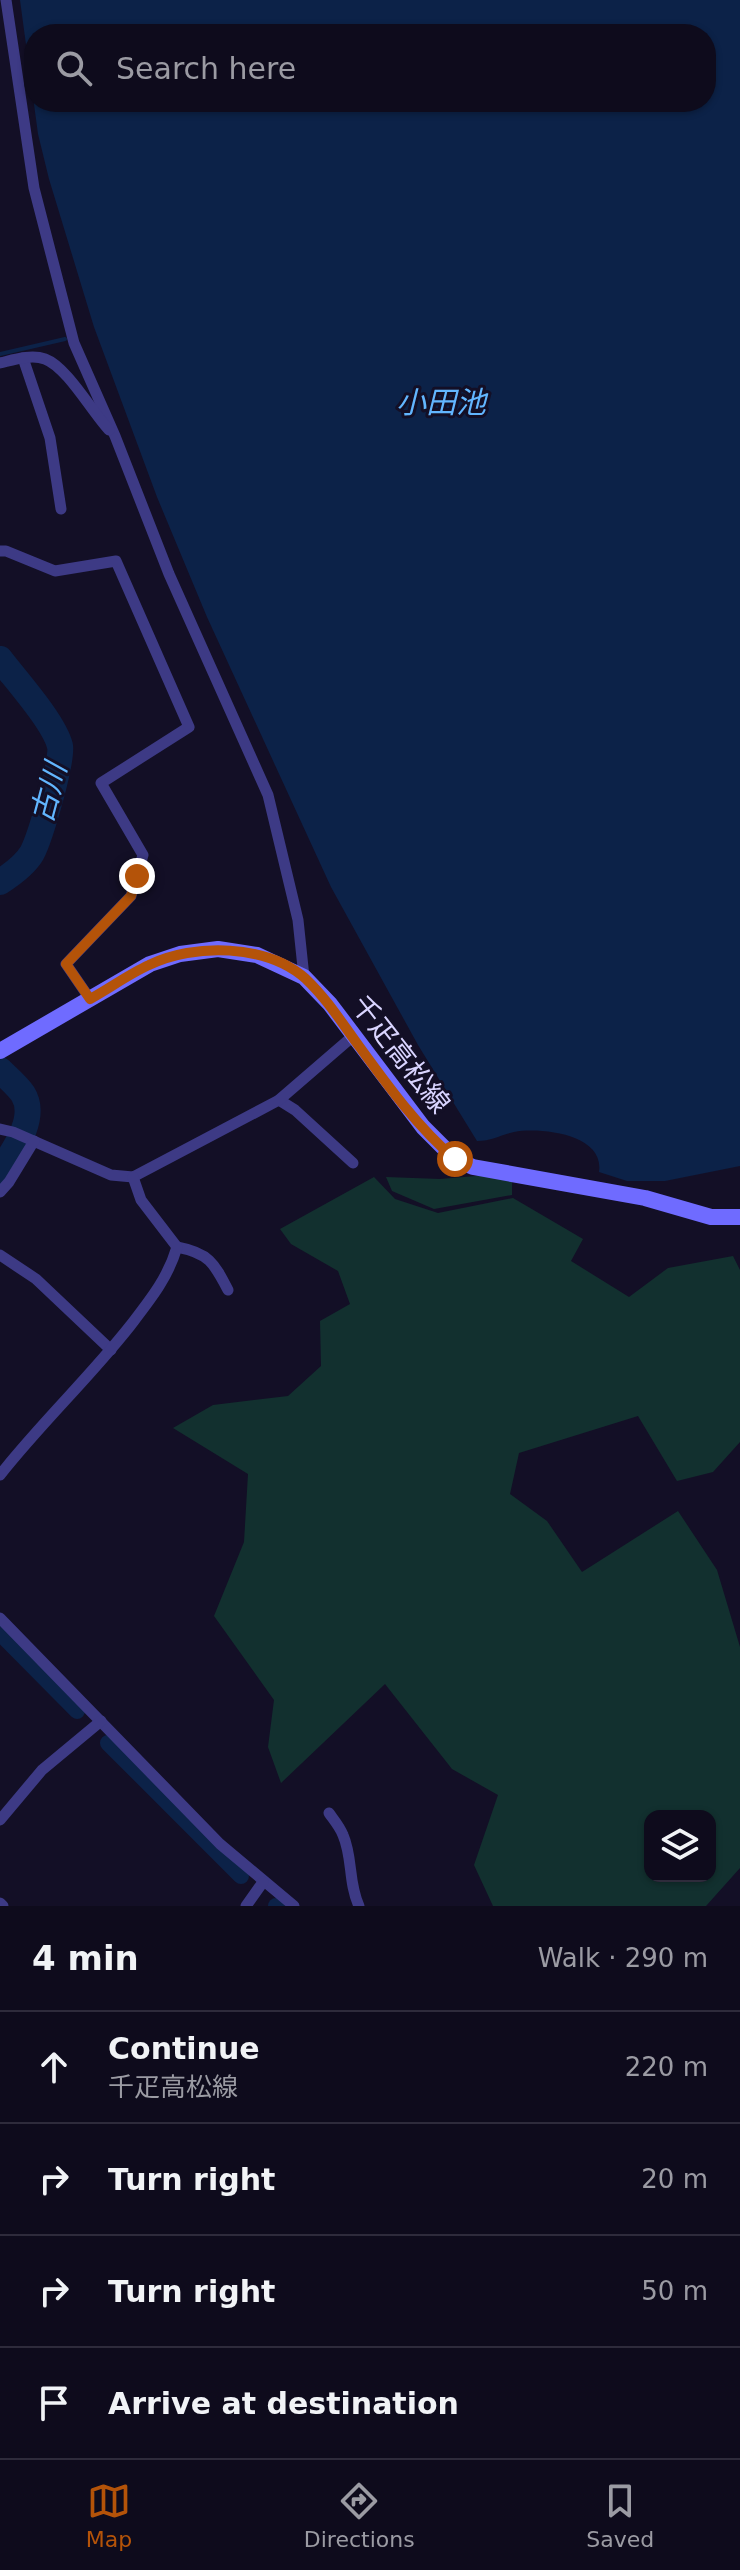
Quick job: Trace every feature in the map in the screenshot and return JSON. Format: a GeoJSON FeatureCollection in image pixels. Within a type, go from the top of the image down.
{"type":"FeatureCollection","features":[{"type":"Feature","properties":{"kind":"main road","name":"千疋高松線"},"geometry":{"type":"LineString","coordinates":[[0,1051],[150,964],[180,954],[218,949],[257,955],[304,977],[330,1004],[423,1127],[455,1159],[473,1167],[645,1198],[711,1217],[740,1217]]}},
{"type":"Feature","properties":{"kind":"street"},"geometry":{"type":"LineString","coordinates":[[6,0],[34,188],[74,343],[115,436],[169,574],[268,795],[298,920],[304,977]]}},
{"type":"Feature","properties":{"kind":"street"},"geometry":{"type":"LineString","coordinates":[[0,363],[23,358],[46,359],[58,367],[115,436]]}},
{"type":"Feature","properties":{"kind":"street"},"geometry":{"type":"LineString","coordinates":[[23,358],[50,438],[61,509]]}},
{"type":"Feature","properties":{"kind":"street"},"geometry":{"type":"LineString","coordinates":[[0,551],[55,571],[116,561],[189,727],[101,783],[143,855],[131,896],[66,964],[90,999]]}},
{"type":"Feature","properties":{"kind":"street"},"geometry":{"type":"LineString","coordinates":[[0,1129],[111,1175],[133,1177],[279,1100],[352,1037]]}},
{"type":"Feature","properties":{"kind":"street"},"geometry":{"type":"LineString","coordinates":[[279,1100],[295,1110],[353,1163]]}},
{"type":"Feature","properties":{"kind":"street"},"geometry":{"type":"LineString","coordinates":[[0,1192],[9,1182],[30,1139]]}},
{"type":"Feature","properties":{"kind":"street"},"geometry":{"type":"LineString","coordinates":[[133,1177],[141,1200],[177,1247],[194,1250],[209,1259],[228,1290]]}},
{"type":"Feature","properties":{"kind":"street"},"geometry":{"type":"LineString","coordinates":[[0,1475],[25,1442],[111,1350],[159,1288],[171,1268],[177,1247]]}},
{"type":"Feature","properties":{"kind":"street"},"geometry":{"type":"LineString","coordinates":[[0,1255],[36,1279],[111,1350]]}},
{"type":"Feature","properties":{"kind":"street"},"geometry":{"type":"LineString","coordinates":[[0,1618],[220,1844],[262,1883],[294,1906]]}},
{"type":"Feature","properties":{"kind":"street"},"geometry":{"type":"LineString","coordinates":[[0,1820],[42,1770],[101,1721]]}},
{"type":"Feature","properties":{"kind":"street"},"geometry":{"type":"LineString","coordinates":[[329,1813],[343,1834],[349,1878],[359,1906]]}},
{"type":"Feature","properties":{"kind":"street"},"geometry":{"type":"LineString","coordinates":[[249,1903],[262,1883]]}},
{"type":"Feature","properties":{"kind":"green space"},"geometry":{"type":"Polygon","coordinates":[[[488,1175],[512,1179],[512,1195],[434,1209],[392,1191],[386,1177],[440,1179],[488,1175]]]}},
{"type":"Feature","properties":{"kind":"green space"},"geometry":{"type":"Polygon","coordinates":[[[374,1177],[395,1199],[438,1213],[513,1198],[583,1239],[571,1261],[629,1297],[668,1268],[733,1256],[740,1270],[740,1442],[713,1472],[677,1481],[638,1416],[519,1453],[510,1494],[547,1521],[582,1572],[678,1511],[717,1570],[740,1647],[740,1868],[706,1906],[493,1906],[474,1865],[498,1795],[452,1769],[385,1684],[281,1783],[268,1747],[274,1700],[214,1616],[244,1542],[248,1474],[173,1428],[213,1405],[288,1396],[321,1366],[320,1321],[350,1304],[338,1271],[291,1244],[280,1229],[374,1177]]]}},
{"type":"Feature","properties":{"kind":"water","name":"小田池"},"geometry":{"type":"Polygon","coordinates":[[[20,0],[740,0],[740,1166],[665,1181],[627,1181],[599,1172],[598,1159],[582,1141],[554,1132],[514,1132],[477,1141],[418,1045],[331,887],[207,617],[157,497],[94,327],[49,179],[35,112],[716,112],[716,24],[24,24],[24,30],[20,0]]]}},
{"type":"Feature","properties":{"kind":"waterway"},"geometry":{"type":"LineString","coordinates":[[0,354],[65,339]]}},
{"type":"Feature","properties":{"kind":"waterway","name":"古川"},"geometry":{"type":"LineString","coordinates":[[0,659],[43,713],[60,746],[50,799],[32,853],[22,866],[0,882]]}},
{"type":"Feature","properties":{"kind":"waterway","name":"古川"},"geometry":{"type":"LineString","coordinates":[[0,1070],[23,1094],[28,1113],[22,1134],[0,1172]]}},
{"type":"Feature","properties":{"kind":"waterway"},"geometry":{"type":"LineString","coordinates":[[0,1633],[77,1711]]}},
{"type":"Feature","properties":{"kind":"waterway"},"geometry":{"type":"LineString","coordinates":[[108,1743],[241,1876]]}},
{"type":"Feature","properties":{"kind":"route"},"geometry":{"type":"LineString","coordinates":[[137,876],[131,896],[66,964],[90,999],[150,964],[180,954],[218,949],[257,955],[283,965],[304,977],[330,1004],[423,1127],[455,1159]]}}]}
